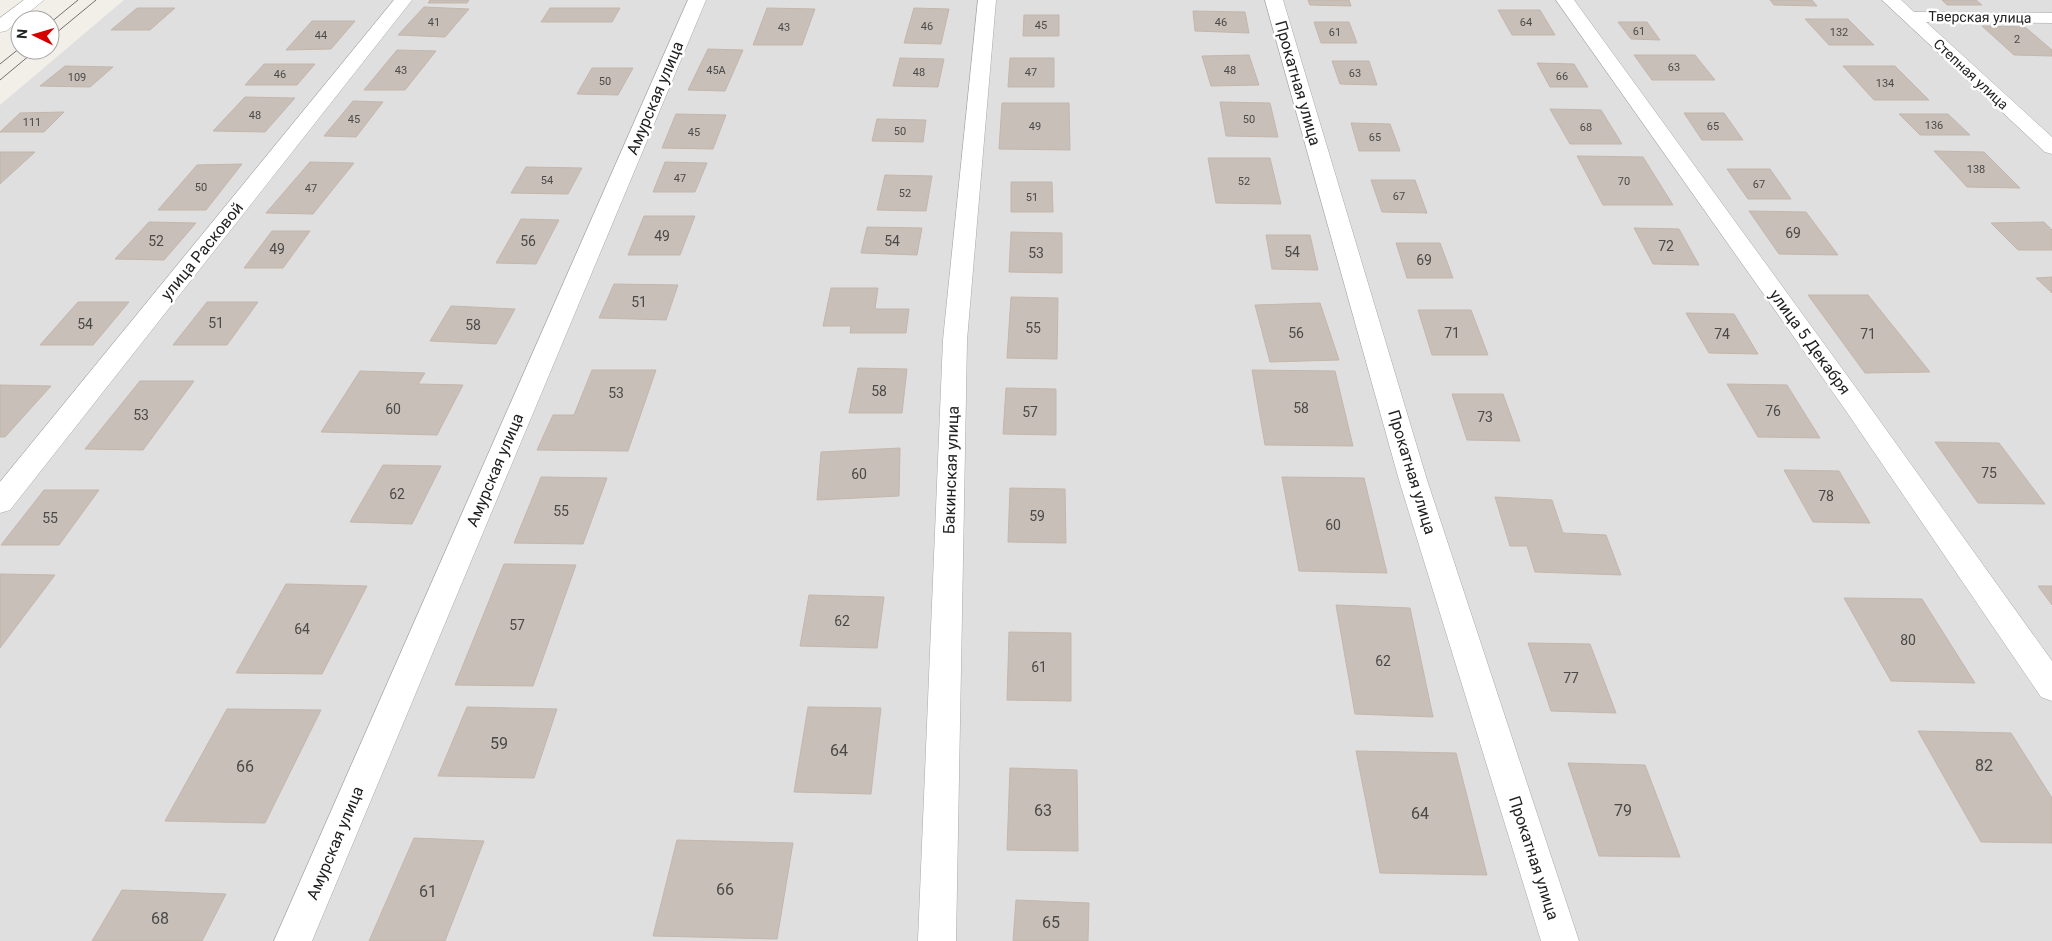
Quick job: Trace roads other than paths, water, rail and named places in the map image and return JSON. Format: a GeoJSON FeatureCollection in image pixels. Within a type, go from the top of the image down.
{"type":"FeatureCollection","features":[{"type":"Feature","properties":{"kind":"street"},"geometry":{"type":"LineString","coordinates":[[0,27],[35,0]]}},
{"type":"Feature","properties":{"kind":"street","name":"улица Расковой"},"geometry":{"type":"LineString","coordinates":[[0,502],[403,0]]}},
{"type":"Feature","properties":{"kind":"street","name":"Амурская улица"},"geometry":{"type":"LineString","coordinates":[[292,941],[697,0]]}},
{"type":"Feature","properties":{"kind":"street","name":"Бакинская улица"},"geometry":{"type":"LineString","coordinates":[[936,941],[955,340],[987,0]]}},
{"type":"Feature","properties":{"kind":"street","name":"Прокатная улица"},"geometry":{"type":"LineString","coordinates":[[1274,0],[1413,480],[1560,941]]}},
{"type":"Feature","properties":{"kind":"street","name":"улица 5 Декабря"},"geometry":{"type":"LineString","coordinates":[[1565,0],[1847,394],[2052,687]]}},
{"type":"Feature","properties":{"kind":"street","name":"Степная улица"},"geometry":{"type":"LineString","coordinates":[[1891,0],[2052,148]]}},
{"type":"Feature","properties":{"kind":"street","name":"Тверская улица"},"geometry":{"type":"LineString","coordinates":[[1909,17],[2052,18]]}},
{"type":"Feature","properties":{"kind":"tram line"},"geometry":{"type":"LineString","coordinates":[[60,15],[78,0]]}},
{"type":"Feature","properties":{"kind":"tram line"},"geometry":{"type":"LineString","coordinates":[[60,30],[96,0]]}},
{"type":"Feature","properties":{"kind":"tram line"},"geometry":{"type":"LineString","coordinates":[[0,64],[10,56]]}},
{"type":"Feature","properties":{"kind":"tram line"},"geometry":{"type":"LineString","coordinates":[[0,80],[24,60]]}}]}
